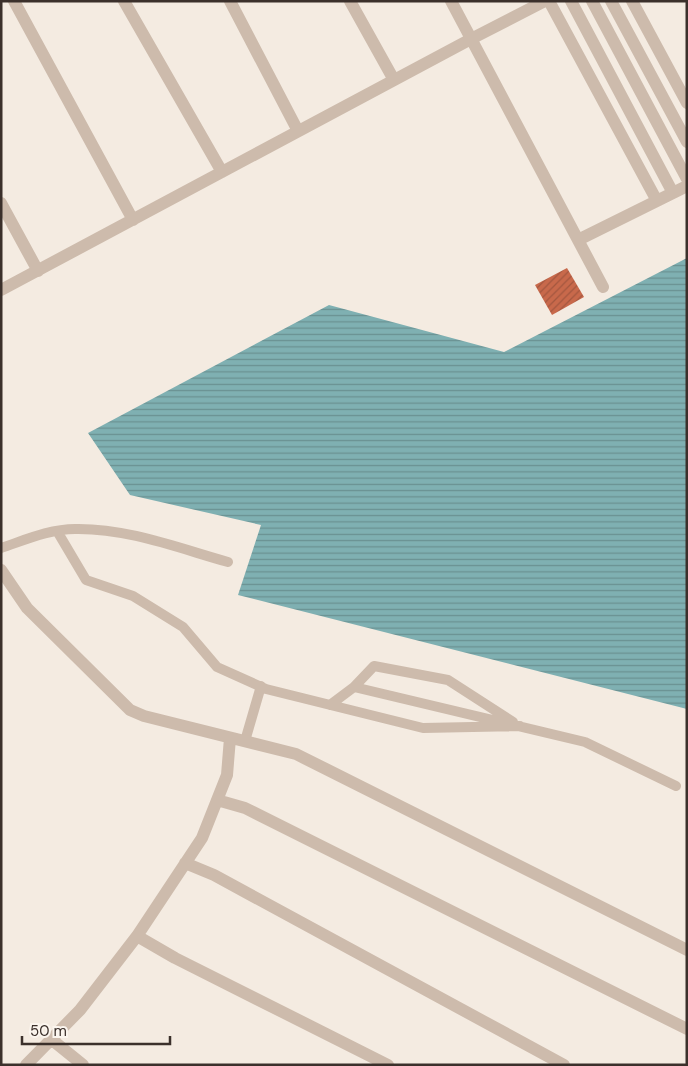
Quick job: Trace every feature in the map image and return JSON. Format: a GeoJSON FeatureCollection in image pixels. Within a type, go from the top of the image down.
{"type":"FeatureCollection","features":[{"type":"Feature","properties":{"kind":"street"},"geometry":{"type":"LineString","coordinates":[[14,1],[133,220]]}},
{"type":"Feature","properties":{"kind":"street"},"geometry":{"type":"LineString","coordinates":[[124,1],[222,172]]}},
{"type":"Feature","properties":{"kind":"street"},"geometry":{"type":"LineString","coordinates":[[230,1],[298,131]]}},
{"type":"Feature","properties":{"kind":"street"},"geometry":{"type":"LineString","coordinates":[[350,1],[394,80]]}},
{"type":"Feature","properties":{"kind":"street"},"geometry":{"type":"LineString","coordinates":[[451,1],[603,287]]}},
{"type":"Feature","properties":{"kind":"street"},"geometry":{"type":"LineString","coordinates":[[1,290],[545,1]]}},
{"type":"Feature","properties":{"kind":"street"},"geometry":{"type":"LineString","coordinates":[[549,1],[657,201]]}},
{"type":"Feature","properties":{"kind":"street"},"geometry":{"type":"LineString","coordinates":[[571,1],[673,193]]}},
{"type":"Feature","properties":{"kind":"street"},"geometry":{"type":"LineString","coordinates":[[592,1],[687,179]]}},
{"type":"Feature","properties":{"kind":"street"},"geometry":{"type":"LineString","coordinates":[[611,1],[687,142]]}},
{"type":"Feature","properties":{"kind":"street"},"geometry":{"type":"LineString","coordinates":[[632,1],[687,103]]}},
{"type":"Feature","properties":{"kind":"street"},"geometry":{"type":"LineString","coordinates":[[578,240],[687,186]]}},
{"type":"Feature","properties":{"kind":"street"},"geometry":{"type":"LineString","coordinates":[[1,203],[38,271]]}},
{"type":"Feature","properties":{"kind":"street"},"geometry":{"type":"LineString","coordinates":[[1,570],[26,608],[130,710],[144,716],[296,754],[687,950]]}},
{"type":"Feature","properties":{"kind":"street"},"geometry":{"type":"LineString","coordinates":[[26,1065],[80,1010],[137,936],[202,838],[227,775],[230,738]]}},
{"type":"Feature","properties":{"kind":"street"},"geometry":{"type":"LineString","coordinates":[[217,800],[244,808],[687,1029]]}},
{"type":"Feature","properties":{"kind":"street"},"geometry":{"type":"LineString","coordinates":[[186,863],[214,875],[564,1065]]}},
{"type":"Feature","properties":{"kind":"street"},"geometry":{"type":"LineString","coordinates":[[137,936],[175,958],[388,1065]]}},
{"type":"Feature","properties":{"kind":"street"},"geometry":{"type":"LineString","coordinates":[[51,1039],[83,1065]]}},
{"type":"Feature","properties":{"kind":"lane"},"geometry":{"type":"LineString","coordinates":[[1,548],[33,537],[75,529],[120,532],[228,562]]}},
{"type":"Feature","properties":{"kind":"lane"},"geometry":{"type":"LineString","coordinates":[[57,531],[86,580],[133,596],[183,627],[217,667],[261,686],[330,706],[423,728],[520,726]]}},
{"type":"Feature","properties":{"kind":"lane"},"geometry":{"type":"LineString","coordinates":[[330,706],[354,688],[374,666],[448,680],[520,726]]}},
{"type":"Feature","properties":{"kind":"lane"},"geometry":{"type":"LineString","coordinates":[[245,741],[261,686]]}},
{"type":"Feature","properties":{"kind":"lane"},"geometry":{"type":"LineString","coordinates":[[354,688],[585,742],[676,786]]}},
{"type":"Feature","properties":{"kind":"water"},"geometry":{"type":"Polygon","coordinates":[[[687,258],[687,709],[238,595],[261,525],[130,495],[88,433],[329,305],[504,352],[687,258]]]}},
{"type":"Feature","properties":{"kind":"building"},"geometry":{"type":"Polygon","coordinates":[[[567,268],[584,297],[552,315],[535,285],[567,268]]]}}]}
